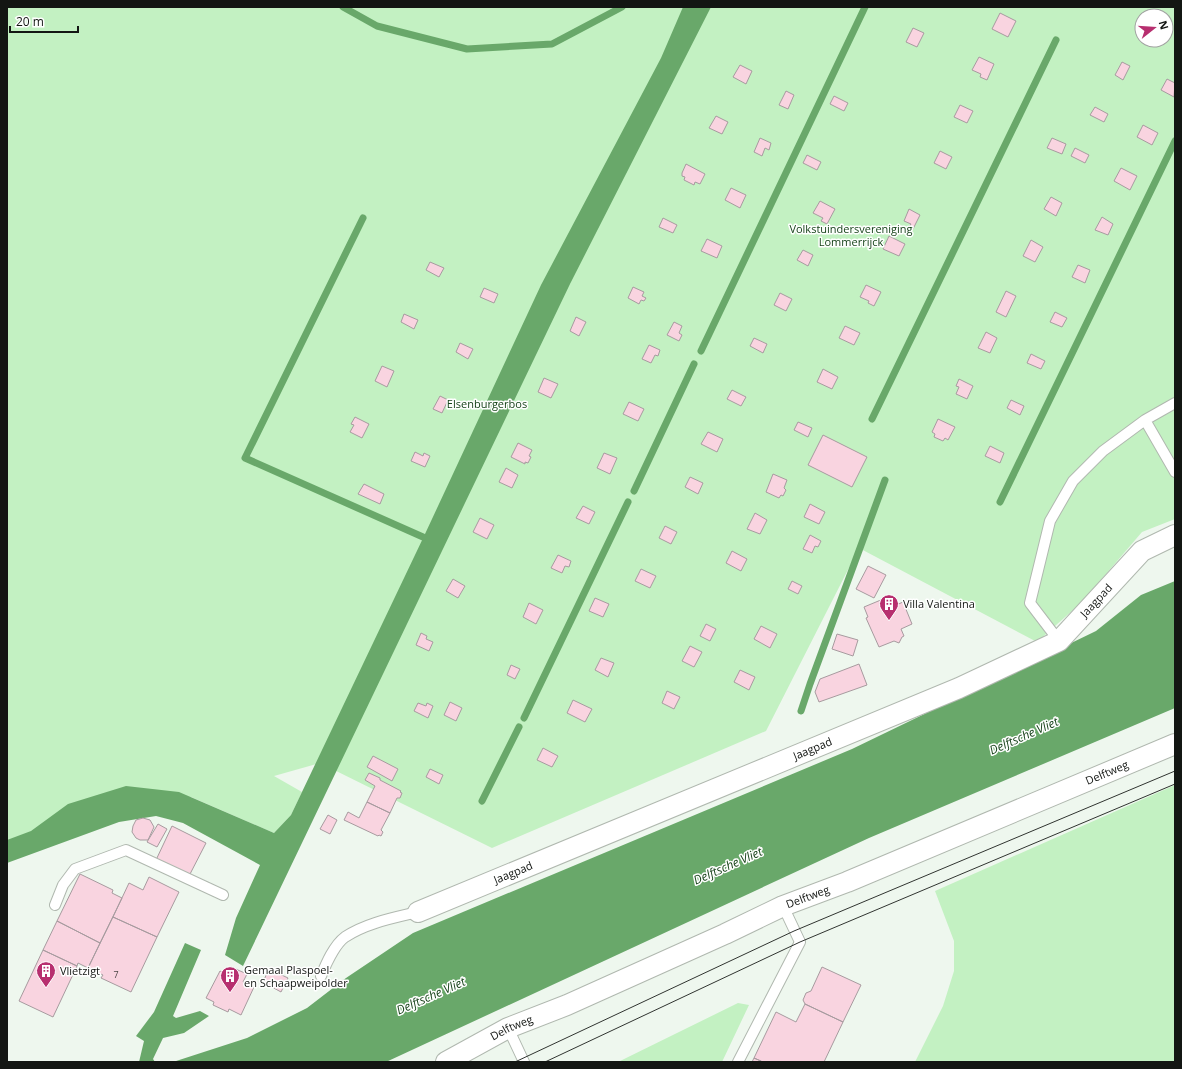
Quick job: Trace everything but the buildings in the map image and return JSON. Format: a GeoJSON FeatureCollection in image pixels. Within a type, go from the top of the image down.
{"type":"FeatureCollection","features":[{"type":"Feature","properties":{"kind":"street","name":"Jaagpad"},"geometry":{"type":"LineString","coordinates":[[418,912],[959,688],[1059,641],[1142,551],[1175,536]]}},
{"type":"Feature","properties":{"kind":"street","name":"Delftweg"},"geometry":{"type":"LineString","coordinates":[[446,1062],[508,1028],[582,999],[783,906],[847,882],[1175,744]]}},
{"type":"Feature","properties":{"kind":"lane"},"geometry":{"type":"LineString","coordinates":[[1059,641],[1030,603],[1050,521],[1073,481],[1103,451],[1145,420],[1175,403]]}},
{"type":"Feature","properties":{"kind":"lane"},"geometry":{"type":"LineString","coordinates":[[1145,420],[1175,472]]}},
{"type":"Feature","properties":{"kind":"lane"},"geometry":{"type":"LineString","coordinates":[[55,905],[63,885],[75,869],[126,850],[223,895]]}},
{"type":"Feature","properties":{"kind":"lane"},"geometry":{"type":"LineString","coordinates":[[738,1062],[800,942],[783,906]]}},
{"type":"Feature","properties":{"kind":"lane"},"geometry":{"type":"LineString","coordinates":[[321,976],[328,958],[344,938],[370,924],[418,912]]}},
{"type":"Feature","properties":{"kind":"lane"},"geometry":{"type":"LineString","coordinates":[[508,1028],[524,1062]]}},
{"type":"Feature","properties":{"kind":"green space","name":"Elsenburgerbos"},"geometry":{"type":"Polygon","coordinates":[[[7,7],[1175,7],[1175,519],[1142,532],[1082,602],[1037,642],[859,548],[766,731],[492,848],[320,763],[274,776],[302,792],[291,815],[274,833],[191,797],[7,854],[7,7]]]}},
{"type":"Feature","properties":{"kind":"green space"},"geometry":{"type":"Polygon","coordinates":[[[1175,785],[1175,1062],[915,1062],[943,1006],[954,971],[954,941],[935,891],[1175,785]]]}},
{"type":"Feature","properties":{"kind":"green space"},"geometry":{"type":"Polygon","coordinates":[[[738,1003],[749,1005],[722,1062],[618,1062],[738,1003]]]}},
{"type":"Feature","properties":{"kind":"water"},"geometry":{"type":"Polygon","coordinates":[[[683,7],[711,7],[570,284],[243,966],[225,955],[236,918],[260,865],[183,823],[156,816],[119,822],[7,863],[7,840],[31,831],[68,804],[126,786],[179,792],[274,833],[291,815],[425,534],[541,285],[661,58],[683,7]]]}},
{"type":"Feature","properties":{"kind":"water","name":"Delftsche Vliet"},"geometry":{"type":"Polygon","coordinates":[[[1175,581],[1175,708],[869,838],[386,1062],[173,1062],[247,1038],[307,1008],[346,978],[413,933],[852,749],[1096,631],[1141,595],[1175,581]]]}},
{"type":"Feature","properties":{"kind":"water"},"geometry":{"type":"Polygon","coordinates":[[[185,943],[201,950],[173,1016],[176,1018],[200,1011],[209,1016],[184,1033],[163,1038],[153,1059],[155,1062],[139,1062],[144,1041],[136,1036],[154,1012],[185,943]]]}},
{"type":"Feature","properties":{"kind":"waterway"},"geometry":{"type":"LineString","coordinates":[[343,7],[377,26],[467,49],[552,44],[622,7]]}},
{"type":"Feature","properties":{"kind":"waterway"},"geometry":{"type":"LineString","coordinates":[[701,351],[865,7]]}},
{"type":"Feature","properties":{"kind":"waterway"},"geometry":{"type":"LineString","coordinates":[[872,419],[1056,40]]}},
{"type":"Feature","properties":{"kind":"waterway"},"geometry":{"type":"LineString","coordinates":[[1000,502],[1175,141]]}},
{"type":"Feature","properties":{"kind":"waterway"},"geometry":{"type":"LineString","coordinates":[[363,218],[245,458],[423,537]]}},
{"type":"Feature","properties":{"kind":"waterway"},"geometry":{"type":"LineString","coordinates":[[634,491],[694,364]]}},
{"type":"Feature","properties":{"kind":"waterway"},"geometry":{"type":"LineString","coordinates":[[801,711],[885,480]]}},
{"type":"Feature","properties":{"kind":"waterway"},"geometry":{"type":"LineString","coordinates":[[524,718],[628,502]]}},
{"type":"Feature","properties":{"kind":"waterway"},"geometry":{"type":"LineString","coordinates":[[482,801],[519,727]]}},
{"type":"Feature","properties":{"kind":"tram line"},"geometry":{"type":"LineString","coordinates":[[515,1062],[794,931],[1175,771]]}},
{"type":"Feature","properties":{"kind":"tram line"},"geometry":{"type":"LineString","coordinates":[[545,1062],[800,942],[1175,784]]}},
{"type":"Feature","properties":{"kind":"place","name":"Villa Valentina"},"geometry":{"type":"Point","coordinates":[889,621]}},
{"type":"Feature","properties":{"kind":"place","name":"Vlietzigt"},"geometry":{"type":"Point","coordinates":[46,988]}},
{"type":"Feature","properties":{"kind":"place","name":"Gemaal Plaspoel- en Schaapweipolder"},"geometry":{"type":"Point","coordinates":[230,993]}},
{"type":"Feature","properties":{"kind":"park label","name":"Volkstuindersvereniging Lommerrijck"},"geometry":{"type":"Point","coordinates":[851,235]}}]}
